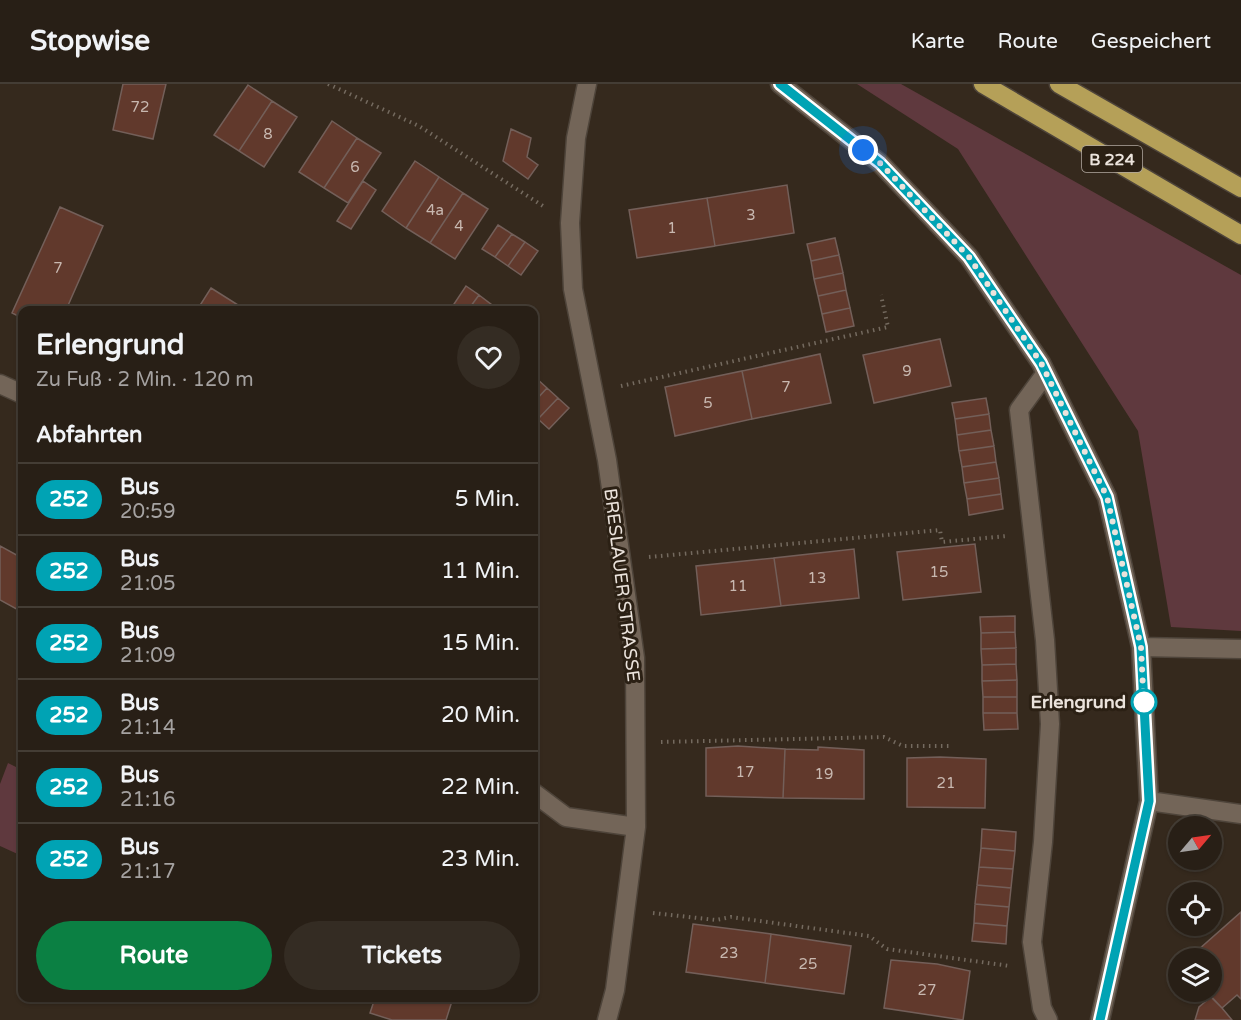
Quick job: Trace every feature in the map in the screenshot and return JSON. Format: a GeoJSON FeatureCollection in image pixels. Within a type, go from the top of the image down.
{"type":"FeatureCollection","features":[{"type":"Feature","properties":{"kind":"highway","name":"B 224"},"geometry":{"type":"LineString","coordinates":[[983,84],[1241,234]]}},
{"type":"Feature","properties":{"kind":"highway","name":"B 224"},"geometry":{"type":"LineString","coordinates":[[1059,84],[1241,188]]}},
{"type":"Feature","properties":{"kind":"street","name":"BRESLAUER STRASSE"},"geometry":{"type":"LineString","coordinates":[[587,84],[576,138],[570,223],[573,289],[594,392],[635,658],[636,827],[615,990],[607,1020]]}},
{"type":"Feature","properties":{"kind":"street"},"geometry":{"type":"LineString","coordinates":[[780,84],[880,163],[969,257],[1046,373],[1107,497],[1141,647],[1149,801],[1100,1020]]}},
{"type":"Feature","properties":{"kind":"street"},"geometry":{"type":"LineString","coordinates":[[1046,373],[1020,410],[1045,640],[1050,724],[1043,842],[1032,942],[1042,1008],[1048,1020]]}},
{"type":"Feature","properties":{"kind":"street"},"geometry":{"type":"LineString","coordinates":[[0,384],[18,392]]}},
{"type":"Feature","properties":{"kind":"street"},"geometry":{"type":"LineString","coordinates":[[1141,647],[1241,649]]}},
{"type":"Feature","properties":{"kind":"street"},"geometry":{"type":"LineString","coordinates":[[538,796],[566,817],[636,827]]}},
{"type":"Feature","properties":{"kind":"street"},"geometry":{"type":"LineString","coordinates":[[1149,801],[1241,814]]}},
{"type":"Feature","properties":{"kind":"path"},"geometry":{"type":"LineString","coordinates":[[328,84],[419,126],[570,223]]}},
{"type":"Feature","properties":{"kind":"path"},"geometry":{"type":"LineString","coordinates":[[594,392],[888,327],[881,296]]}},
{"type":"Feature","properties":{"kind":"path"},"geometry":{"type":"LineString","coordinates":[[621,559],[940,530],[942,542],[1032,534]]}},
{"type":"Feature","properties":{"kind":"path"},"geometry":{"type":"LineString","coordinates":[[636,743],[884,737],[903,746],[950,746]]}},
{"type":"Feature","properties":{"kind":"path"},"geometry":{"type":"LineString","coordinates":[[625,909],[716,920],[730,917],[870,936],[887,949],[1036,969]]}},
{"type":"Feature","properties":{"kind":"shaded area"},"geometry":{"type":"Polygon","coordinates":[[[857,84],[901,84],[1241,275],[1241,631],[1171,627],[1138,431],[958,149],[857,84]]]}},
{"type":"Feature","properties":{"kind":"shaded area"},"geometry":{"type":"Polygon","coordinates":[[[8,763],[18,768],[18,854],[0,846],[0,784],[8,763]]]}},
{"type":"Feature","properties":{"kind":"building"},"geometry":{"type":"Polygon","coordinates":[[[123,84],[166,84],[153,139],[113,130],[123,84]]]}},
{"type":"Feature","properties":{"kind":"building"},"geometry":{"type":"Polygon","coordinates":[[[248,85],[272,101],[239,151],[214,135],[248,85]]]}},
{"type":"Feature","properties":{"kind":"building"},"geometry":{"type":"Polygon","coordinates":[[[272,101],[297,117],[264,167],[239,151],[272,101]]]}},
{"type":"Feature","properties":{"kind":"building"},"geometry":{"type":"Polygon","coordinates":[[[332,121],[357,138],[324,188],[299,172],[332,121]]]}},
{"type":"Feature","properties":{"kind":"building"},"geometry":{"type":"Polygon","coordinates":[[[511,129],[531,138],[527,157],[538,165],[528,179],[503,161],[511,129]]]}},
{"type":"Feature","properties":{"kind":"building"},"geometry":{"type":"Polygon","coordinates":[[[357,138],[381,153],[348,203],[324,188],[357,138]]]}},
{"type":"Feature","properties":{"kind":"building"},"geometry":{"type":"Polygon","coordinates":[[[415,161],[439,177],[406,228],[382,211],[415,161]]]}},
{"type":"Feature","properties":{"kind":"building"},"geometry":{"type":"Polygon","coordinates":[[[439,177],[463,193],[430,243],[406,228],[439,177]]]}},
{"type":"Feature","properties":{"kind":"building"},"geometry":{"type":"Polygon","coordinates":[[[363,181],[376,190],[351,229],[337,221],[363,181]]]}},
{"type":"Feature","properties":{"kind":"building"},"geometry":{"type":"Polygon","coordinates":[[[787,185],[794,233],[715,246],[707,198],[787,185]]]}},
{"type":"Feature","properties":{"kind":"building"},"geometry":{"type":"Polygon","coordinates":[[[463,193],[488,209],[455,259],[430,243],[463,193]]]}},
{"type":"Feature","properties":{"kind":"building"},"geometry":{"type":"Polygon","coordinates":[[[707,198],[715,246],[637,258],[629,210],[707,198]]]}},
{"type":"Feature","properties":{"kind":"building"},"geometry":{"type":"Polygon","coordinates":[[[60,207],[103,226],[68,306],[18,306],[18,316],[12,313],[60,207]]]}},
{"type":"Feature","properties":{"kind":"building"},"geometry":{"type":"Polygon","coordinates":[[[498,225],[512,234],[495,257],[482,249],[498,225]]]}},
{"type":"Feature","properties":{"kind":"building"},"geometry":{"type":"Polygon","coordinates":[[[512,234],[525,242],[508,266],[495,257],[512,234]]]}},
{"type":"Feature","properties":{"kind":"building"},"geometry":{"type":"Polygon","coordinates":[[[835,238],[839,255],[811,261],[807,244],[835,238]]]}},
{"type":"Feature","properties":{"kind":"building"},"geometry":{"type":"Polygon","coordinates":[[[525,242],[538,251],[521,275],[508,266],[525,242]]]}},
{"type":"Feature","properties":{"kind":"building"},"geometry":{"type":"Polygon","coordinates":[[[839,255],[843,273],[814,279],[811,261],[839,255]]]}},
{"type":"Feature","properties":{"kind":"building"},"geometry":{"type":"Polygon","coordinates":[[[843,273],[846,290],[818,296],[814,279],[843,273]]]}},
{"type":"Feature","properties":{"kind":"building"},"geometry":{"type":"Polygon","coordinates":[[[466,286],[479,295],[471,306],[453,306],[466,286]]]}},
{"type":"Feature","properties":{"kind":"building"},"geometry":{"type":"Polygon","coordinates":[[[211,288],[240,306],[200,306],[211,288]]]}},
{"type":"Feature","properties":{"kind":"building"},"geometry":{"type":"Polygon","coordinates":[[[846,290],[850,308],[822,314],[818,296],[846,290]]]}},
{"type":"Feature","properties":{"kind":"building"},"geometry":{"type":"Polygon","coordinates":[[[479,295],[492,305],[491,306],[471,306],[479,295]]]}},
{"type":"Feature","properties":{"kind":"building"},"geometry":{"type":"Polygon","coordinates":[[[850,308],[854,326],[826,332],[822,314],[850,308]]]}},
{"type":"Feature","properties":{"kind":"building"},"geometry":{"type":"Polygon","coordinates":[[[940,339],[951,386],[874,403],[863,355],[940,339]]]}},
{"type":"Feature","properties":{"kind":"building"},"geometry":{"type":"Polygon","coordinates":[[[820,354],[831,403],[752,419],[742,371],[820,354]]]}},
{"type":"Feature","properties":{"kind":"building"},"geometry":{"type":"Polygon","coordinates":[[[742,371],[752,419],[675,436],[665,387],[742,371]]]}},
{"type":"Feature","properties":{"kind":"building"},"geometry":{"type":"Polygon","coordinates":[[[538,380],[547,388],[538,398],[538,380]]]}},
{"type":"Feature","properties":{"kind":"building"},"geometry":{"type":"Polygon","coordinates":[[[547,388],[558,398],[538,419],[538,398],[547,388]]]}},
{"type":"Feature","properties":{"kind":"building"},"geometry":{"type":"Polygon","coordinates":[[[558,398],[569,408],[549,429],[538,419],[558,398]]]}},
{"type":"Feature","properties":{"kind":"building"},"geometry":{"type":"Polygon","coordinates":[[[986,398],[989,414],[955,419],[952,403],[986,398]]]}},
{"type":"Feature","properties":{"kind":"building"},"geometry":{"type":"Polygon","coordinates":[[[989,414],[991,430],[957,435],[955,419],[989,414]]]}},
{"type":"Feature","properties":{"kind":"building"},"geometry":{"type":"Polygon","coordinates":[[[991,430],[994,446],[959,451],[957,435],[991,430]]]}},
{"type":"Feature","properties":{"kind":"building"},"geometry":{"type":"Polygon","coordinates":[[[994,446],[996,462],[962,467],[959,451],[994,446]]]}},
{"type":"Feature","properties":{"kind":"building"},"geometry":{"type":"Polygon","coordinates":[[[996,462],[999,478],[964,483],[962,467],[996,462]]]}},
{"type":"Feature","properties":{"kind":"building"},"geometry":{"type":"Polygon","coordinates":[[[999,478],[1001,494],[967,499],[964,483],[999,478]]]}},
{"type":"Feature","properties":{"kind":"building"},"geometry":{"type":"Polygon","coordinates":[[[1001,494],[1003,509],[969,515],[967,499],[1001,494]]]}},
{"type":"Feature","properties":{"kind":"building"},"geometry":{"type":"Polygon","coordinates":[[[975,544],[981,592],[903,600],[897,552],[975,544]]]}},
{"type":"Feature","properties":{"kind":"building"},"geometry":{"type":"Polygon","coordinates":[[[0,546],[18,556],[18,610],[0,600],[0,546]]]}},
{"type":"Feature","properties":{"kind":"building"},"geometry":{"type":"Polygon","coordinates":[[[854,549],[859,598],[781,606],[774,558],[854,549]]]}},
{"type":"Feature","properties":{"kind":"building"},"geometry":{"type":"Polygon","coordinates":[[[774,558],[781,606],[701,615],[696,566],[774,558]]]}},
{"type":"Feature","properties":{"kind":"building"},"geometry":{"type":"Polygon","coordinates":[[[1015,616],[1015,632],[981,633],[980,617],[1015,616]]]}},
{"type":"Feature","properties":{"kind":"building"},"geometry":{"type":"Polygon","coordinates":[[[1015,632],[1016,648],[981,649],[981,633],[1015,632]]]}},
{"type":"Feature","properties":{"kind":"building"},"geometry":{"type":"Polygon","coordinates":[[[1016,648],[1016,664],[982,665],[981,649],[1016,648]]]}},
{"type":"Feature","properties":{"kind":"building"},"geometry":{"type":"Polygon","coordinates":[[[1016,664],[1017,680],[982,681],[982,665],[1016,664]]]}},
{"type":"Feature","properties":{"kind":"building"},"geometry":{"type":"Polygon","coordinates":[[[1017,680],[1017,697],[983,697],[982,681],[1017,680]]]}},
{"type":"Feature","properties":{"kind":"building"},"geometry":{"type":"Polygon","coordinates":[[[983,697],[1017,697],[1017,713],[983,713],[983,697]]]}},
{"type":"Feature","properties":{"kind":"building"},"geometry":{"type":"Polygon","coordinates":[[[983,713],[1017,713],[1018,729],[984,730],[983,713]]]}},
{"type":"Feature","properties":{"kind":"building"},"geometry":{"type":"Polygon","coordinates":[[[738,746],[785,749],[783,798],[706,796],[706,748],[738,746]]]}},
{"type":"Feature","properties":{"kind":"building"},"geometry":{"type":"Polygon","coordinates":[[[818,747],[864,750],[864,799],[783,798],[785,749],[818,750],[818,747]]]}},
{"type":"Feature","properties":{"kind":"building"},"geometry":{"type":"Polygon","coordinates":[[[907,758],[986,759],[985,808],[907,807],[907,758]]]}},
{"type":"Feature","properties":{"kind":"building"},"geometry":{"type":"Polygon","coordinates":[[[982,829],[1016,832],[1015,851],[981,848],[982,829]]]}},
{"type":"Feature","properties":{"kind":"building"},"geometry":{"type":"Polygon","coordinates":[[[981,848],[1015,851],[1013,869],[979,867],[981,848]]]}},
{"type":"Feature","properties":{"kind":"building"},"geometry":{"type":"Polygon","coordinates":[[[979,867],[1013,869],[1011,888],[977,885],[979,867]]]}},
{"type":"Feature","properties":{"kind":"building"},"geometry":{"type":"Polygon","coordinates":[[[977,885],[1011,888],[1009,907],[975,904],[977,885]]]}},
{"type":"Feature","properties":{"kind":"building"},"geometry":{"type":"Polygon","coordinates":[[[975,904],[1009,907],[1007,926],[974,923],[975,904]]]}},
{"type":"Feature","properties":{"kind":"building"},"geometry":{"type":"Polygon","coordinates":[[[1241,912],[1241,999],[1237,995],[1222,1008],[1216,1002],[1222,1002],[1222,948],[1200,948],[1214,936],[1222,936],[1222,929],[1241,912]]]}},
{"type":"Feature","properties":{"kind":"building"},"geometry":{"type":"Polygon","coordinates":[[[974,923],[1007,926],[1006,944],[972,941],[974,923]]]}},
{"type":"Feature","properties":{"kind":"building"},"geometry":{"type":"Polygon","coordinates":[[[693,924],[771,934],[765,983],[686,972],[693,924]]]}},
{"type":"Feature","properties":{"kind":"building"},"geometry":{"type":"Polygon","coordinates":[[[771,934],[851,946],[844,994],[765,983],[771,934]]]}},
{"type":"Feature","properties":{"kind":"building"},"geometry":{"type":"Polygon","coordinates":[[[891,960],[937,964],[970,971],[963,1020],[884,1008],[891,960]]]}},
{"type":"Feature","properties":{"kind":"building"},"geometry":{"type":"Polygon","coordinates":[[[374,1002],[452,1002],[446,1020],[392,1020],[370,1013],[374,1002]]]}},
{"type":"Feature","properties":{"kind":"building"},"geometry":{"type":"Polygon","coordinates":[[[1205,1002],[1216,1002],[1232,1020],[1195,1020],[1199,1007],[1205,1002]]]}},
{"type":"Feature","properties":{"kind":"bus line","name":"252"},"geometry":{"type":"LineString","coordinates":[[780,84],[880,163],[969,257],[1041,363],[1107,497],[1141,647],[1149,801],[1100,1020]]}},
{"type":"Feature","properties":{"kind":"place","name":"Erlengrund"},"geometry":{"type":"Point","coordinates":[1144,702]}},
{"type":"Feature","properties":{"kind":"route"},"geometry":{"type":"LineString","coordinates":[[863,150],[880,163],[969,257],[1041,363],[1107,497],[1141,647],[1144,709],[1144,702]]}}]}
